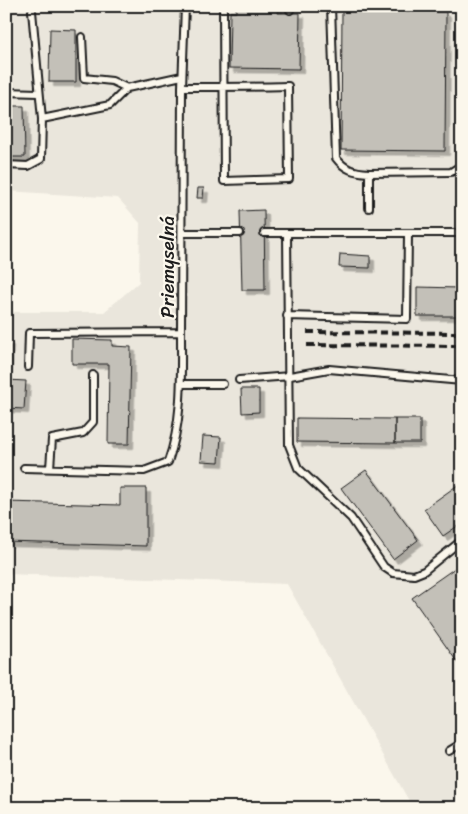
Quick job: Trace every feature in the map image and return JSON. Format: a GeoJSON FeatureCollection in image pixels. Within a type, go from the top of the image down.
{"type":"FeatureCollection","features":[{"type":"Feature","properties":{"kind":"lane","name":"Priemyselná"},"geometry":{"type":"LineString","coordinates":[[28,367],[29,332],[182,332],[182,76],[185,6]]}},
{"type":"Feature","properties":{"kind":"lane"},"geometry":{"type":"LineString","coordinates":[[182,87],[223,87],[288,86],[289,179],[224,181],[223,87],[223,6]]}},
{"type":"Feature","properties":{"kind":"lane"},"geometry":{"type":"LineString","coordinates":[[331,6],[336,158],[341,165],[352,172],[369,173],[451,172],[462,165]]}},
{"type":"Feature","properties":{"kind":"lane"},"geometry":{"type":"LineString","coordinates":[[6,165],[28,166],[41,159],[42,119],[38,93],[32,11]]}},
{"type":"Feature","properties":{"kind":"lane"},"geometry":{"type":"LineString","coordinates":[[82,37],[84,78],[112,81],[127,88]]}},
{"type":"Feature","properties":{"kind":"lane"},"geometry":{"type":"LineString","coordinates":[[42,119],[110,105],[127,88],[182,76]]}},
{"type":"Feature","properties":{"kind":"lane"},"geometry":{"type":"LineString","coordinates":[[6,92],[38,93]]}},
{"type":"Feature","properties":{"kind":"lane"},"geometry":{"type":"LineString","coordinates":[[369,173],[369,208]]}},
{"type":"Feature","properties":{"kind":"lane"},"geometry":{"type":"LineString","coordinates":[[182,233],[240,233]]}},
{"type":"Feature","properties":{"kind":"lane"},"geometry":{"type":"LineString","coordinates":[[264,234],[462,233]]}},
{"type":"Feature","properties":{"kind":"lane"},"geometry":{"type":"LineString","coordinates":[[287,234],[287,316],[290,376],[289,445],[292,457],[298,468],[351,518],[384,567],[393,573],[414,575],[424,571],[462,540]]}},
{"type":"Feature","properties":{"kind":"lane"},"geometry":{"type":"LineString","coordinates":[[287,316],[407,319],[408,234]]}},
{"type":"Feature","properties":{"kind":"lane"},"geometry":{"type":"LineString","coordinates":[[24,468],[144,471],[168,462],[176,440],[182,384],[182,332]]}},
{"type":"Feature","properties":{"kind":"lane"},"geometry":{"type":"LineString","coordinates":[[239,380],[290,376],[329,369],[462,381]]}},
{"type":"Feature","properties":{"kind":"lane"},"geometry":{"type":"LineString","coordinates":[[50,468],[52,439],[83,433],[93,422],[93,375]]}},
{"type":"Feature","properties":{"kind":"lane"},"geometry":{"type":"LineString","coordinates":[[182,384],[223,384]]}},
{"type":"Feature","properties":{"kind":"lane"},"geometry":{"type":"LineString","coordinates":[[448,751],[462,743]]}},
{"type":"Feature","properties":{"kind":"shaded area"},"geometry":{"type":"Polygon","coordinates":[[[6,6],[462,6],[462,808],[413,808],[287,584],[6,574],[6,312],[104,312],[139,282],[140,223],[118,198],[6,191],[6,6]]]}},
{"type":"Feature","properties":{"kind":"building"},"geometry":{"type":"Polygon","coordinates":[[[236,6],[278,6],[278,13],[300,13],[299,69],[229,68],[230,12],[236,12],[236,6]]]}},
{"type":"Feature","properties":{"kind":"building"},"geometry":{"type":"Polygon","coordinates":[[[342,11],[446,12],[445,151],[341,150],[342,11]]]}},
{"type":"Feature","properties":{"kind":"building"},"geometry":{"type":"Polygon","coordinates":[[[50,29],[76,30],[76,82],[49,82],[50,29]]]}},
{"type":"Feature","properties":{"kind":"building"},"geometry":{"type":"Polygon","coordinates":[[[6,106],[24,106],[25,157],[6,157],[6,106]]]}},
{"type":"Feature","properties":{"kind":"building"},"geometry":{"type":"Polygon","coordinates":[[[198,188],[204,188],[203,198],[197,198],[198,188]]]}},
{"type":"Feature","properties":{"kind":"building"},"geometry":{"type":"Polygon","coordinates":[[[264,210],[265,290],[242,290],[240,211],[264,210]]]}},
{"type":"Feature","properties":{"kind":"building"},"geometry":{"type":"Polygon","coordinates":[[[340,254],[370,256],[370,268],[339,267],[340,254]]]}},
{"type":"Feature","properties":{"kind":"building"},"geometry":{"type":"Polygon","coordinates":[[[460,254],[462,254],[462,316],[417,316],[417,287],[459,288],[460,254]]]}},
{"type":"Feature","properties":{"kind":"building"},"geometry":{"type":"Polygon","coordinates":[[[72,339],[112,340],[112,346],[131,347],[129,444],[108,444],[109,364],[72,364],[72,339]]]}},
{"type":"Feature","properties":{"kind":"building"},"geometry":{"type":"Polygon","coordinates":[[[6,341],[9,341],[7,380],[26,381],[24,409],[6,408],[6,341]]]}},
{"type":"Feature","properties":{"kind":"building"},"geometry":{"type":"Polygon","coordinates":[[[241,389],[259,389],[259,412],[242,413],[241,389]]]}},
{"type":"Feature","properties":{"kind":"building"},"geometry":{"type":"Polygon","coordinates":[[[297,418],[395,419],[395,443],[297,442],[297,418]]]}},
{"type":"Feature","properties":{"kind":"building"},"geometry":{"type":"Polygon","coordinates":[[[395,419],[420,419],[420,443],[395,443],[395,419]]]}},
{"type":"Feature","properties":{"kind":"building"},"geometry":{"type":"Polygon","coordinates":[[[203,436],[221,437],[219,462],[201,461],[203,436]]]}},
{"type":"Feature","properties":{"kind":"building"},"geometry":{"type":"Polygon","coordinates":[[[366,470],[418,540],[393,559],[341,488],[366,470]]]}},
{"type":"Feature","properties":{"kind":"building"},"geometry":{"type":"Polygon","coordinates":[[[462,482],[462,523],[443,536],[424,509],[462,482]]]}},
{"type":"Feature","properties":{"kind":"building"},"geometry":{"type":"Polygon","coordinates":[[[120,488],[146,488],[146,546],[6,542],[6,502],[120,505],[120,488]]]}},
{"type":"Feature","properties":{"kind":"building"},"geometry":{"type":"Polygon","coordinates":[[[455,568],[462,577],[462,669],[412,598],[455,568]]]}},
{"type":"Feature","properties":{"kind":"railway"},"geometry":{"type":"LineString","coordinates":[[307,332],[462,333]]}},
{"type":"Feature","properties":{"kind":"railway"},"geometry":{"type":"LineString","coordinates":[[307,345],[462,346]]}}]}
